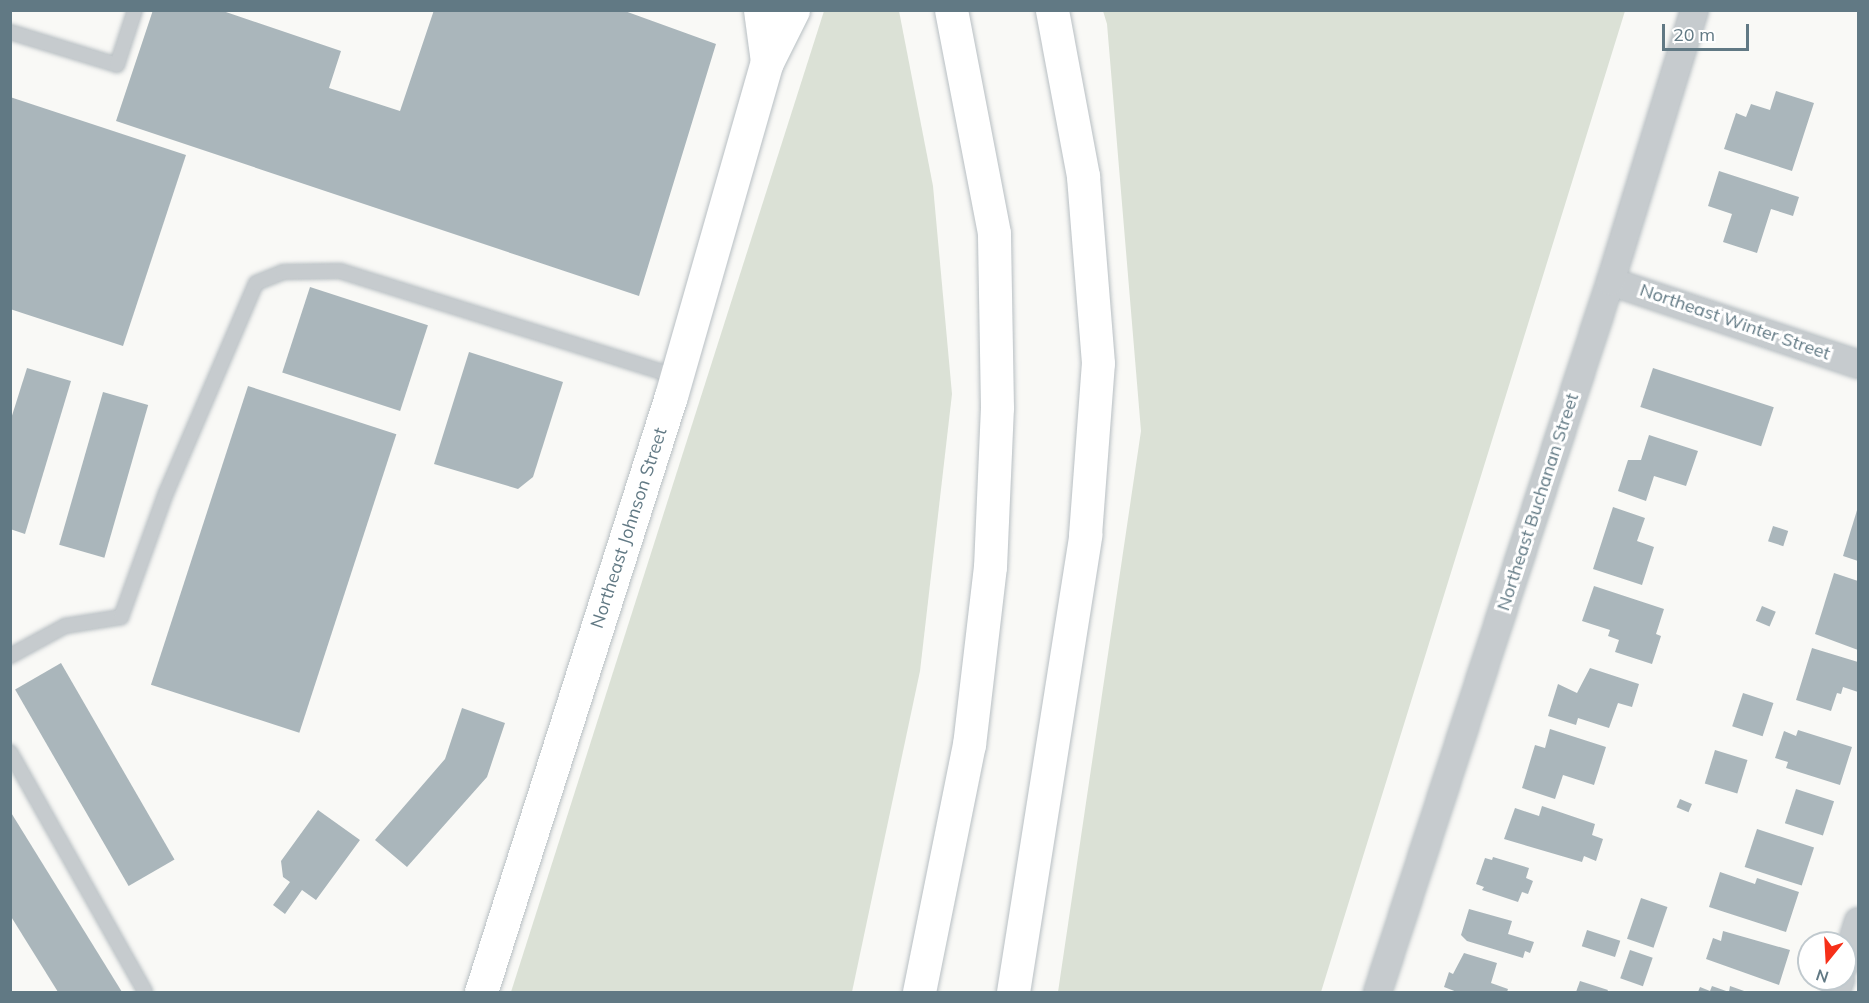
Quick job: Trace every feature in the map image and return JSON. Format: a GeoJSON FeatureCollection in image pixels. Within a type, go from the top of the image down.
{"type":"FeatureCollection","features":[{"type":"Feature","properties":{"kind":"main road","name":"Northeast Johnson Street"},"geometry":{"type":"LineString","coordinates":[[760,10],[767,62]]}},
{"type":"Feature","properties":{"kind":"main road","name":"Northeast Johnson Street"},"geometry":{"type":"LineString","coordinates":[[481,993],[676,376],[767,62],[793,10]]}},
{"type":"Feature","properties":{"kind":"main road"},"geometry":{"type":"LineString","coordinates":[[919,993],[969,746],[990,567],[997,408],[994,232],[951,10]]}},
{"type":"Feature","properties":{"kind":"main road"},"geometry":{"type":"LineString","coordinates":[[1013,993],[1084,535],[1098,363],[1083,176],[1052,10]]}},
{"type":"Feature","properties":{"kind":"street","name":"Northeast Buchanan Street"},"geometry":{"type":"LineString","coordinates":[[1377,993],[1611,281],[1694,10]]}},
{"type":"Feature","properties":{"kind":"street","name":"Northeast Winter Street"},"geometry":{"type":"LineString","coordinates":[[1611,281],[1858,364]]}},
{"type":"Feature","properties":{"kind":"lane"},"geometry":{"type":"LineString","coordinates":[[10,32],[117,65],[135,10]]}},
{"type":"Feature","properties":{"kind":"lane"},"geometry":{"type":"LineString","coordinates":[[10,656],[65,626],[121,617],[166,494],[256,283],[283,272],[340,272],[676,376]]}},
{"type":"Feature","properties":{"kind":"lane"},"geometry":{"type":"LineString","coordinates":[[10,752],[145,993]]}},
{"type":"Feature","properties":{"kind":"shaded area"},"geometry":{"type":"Polygon","coordinates":[[[824,11],[899,11],[933,186],[952,394],[920,671],[852,992],[511,992],[824,11]]]}},
{"type":"Feature","properties":{"kind":"shaded area"},"geometry":{"type":"Polygon","coordinates":[[[1103,11],[1625,11],[1321,992],[1058,992],[1141,431],[1107,24],[1103,11]]]}},
{"type":"Feature","properties":{"kind":"building"},"geometry":{"type":"Polygon","coordinates":[[[153,10],[220,10],[341,51],[329,88],[400,111],[434,10],[622,10],[716,44],[639,296],[116,121],[153,10]]]}},
{"type":"Feature","properties":{"kind":"building"},"geometry":{"type":"Polygon","coordinates":[[[1776,91],[1814,103],[1792,171],[1724,149],[1736,113],[1746,117],[1751,104],[1770,110],[1776,91]]]}},
{"type":"Feature","properties":{"kind":"building"},"geometry":{"type":"Polygon","coordinates":[[[10,97],[186,155],[123,346],[10,309],[10,97]]]}},
{"type":"Feature","properties":{"kind":"building"},"geometry":{"type":"Polygon","coordinates":[[[1719,171],[1799,197],[1793,216],[1771,209],[1757,253],[1723,242],[1732,214],[1708,206],[1719,171]]]}},
{"type":"Feature","properties":{"kind":"building"},"geometry":{"type":"Polygon","coordinates":[[[310,287],[428,325],[400,411],[282,373],[310,287]]]}},
{"type":"Feature","properties":{"kind":"building"},"geometry":{"type":"Polygon","coordinates":[[[469,352],[563,382],[533,477],[518,489],[434,464],[469,352]]]}},
{"type":"Feature","properties":{"kind":"building"},"geometry":{"type":"Polygon","coordinates":[[[27,368],[71,381],[25,534],[10,529],[10,422],[27,368]]]}},
{"type":"Feature","properties":{"kind":"building"},"geometry":{"type":"Polygon","coordinates":[[[1653,368],[1774,407],[1761,446],[1640,407],[1653,368]]]}},
{"type":"Feature","properties":{"kind":"building"},"geometry":{"type":"Polygon","coordinates":[[[248,386],[396,434],[299,733],[151,685],[248,386]]]}},
{"type":"Feature","properties":{"kind":"building"},"geometry":{"type":"Polygon","coordinates":[[[103,392],[148,405],[104,558],[59,545],[103,392]]]}},
{"type":"Feature","properties":{"kind":"building"},"geometry":{"type":"Polygon","coordinates":[[[1649,435],[1698,451],[1686,486],[1654,476],[1646,501],[1618,491],[1628,460],[1641,460],[1649,435]]]}},
{"type":"Feature","properties":{"kind":"building"},"geometry":{"type":"Polygon","coordinates":[[[1613,507],[1645,518],[1637,541],[1654,547],[1642,585],[1593,569],[1613,507]]]}},
{"type":"Feature","properties":{"kind":"building"},"geometry":{"type":"Polygon","coordinates":[[[1858,507],[1858,561],[1843,556],[1858,507]]]}},
{"type":"Feature","properties":{"kind":"building"},"geometry":{"type":"Polygon","coordinates":[[[1773,526],[1788,531],[1783,546],[1768,541],[1773,526]]]}},
{"type":"Feature","properties":{"kind":"building"},"geometry":{"type":"Polygon","coordinates":[[[1834,573],[1858,581],[1858,650],[1815,634],[1834,573]]]}},
{"type":"Feature","properties":{"kind":"building"},"geometry":{"type":"Polygon","coordinates":[[[1594,586],[1664,609],[1656,634],[1661,636],[1652,664],[1615,652],[1619,640],[1608,636],[1610,630],[1582,621],[1594,586]]]}},
{"type":"Feature","properties":{"kind":"building"},"geometry":{"type":"Polygon","coordinates":[[[1762,606],[1776,612],[1770,627],[1756,621],[1762,606]]]}},
{"type":"Feature","properties":{"kind":"building"},"geometry":{"type":"Polygon","coordinates":[[[1812,648],[1858,662],[1858,692],[1843,687],[1841,694],[1837,693],[1831,711],[1796,700],[1812,648]]]}},
{"type":"Feature","properties":{"kind":"building"},"geometry":{"type":"Polygon","coordinates":[[[61,663],[174,860],[129,886],[15,690],[61,663]]]}},
{"type":"Feature","properties":{"kind":"building"},"geometry":{"type":"Polygon","coordinates":[[[1590,668],[1639,684],[1632,707],[1618,703],[1609,728],[1578,718],[1576,725],[1548,716],[1558,684],[1577,693],[1590,668]]]}},
{"type":"Feature","properties":{"kind":"building"},"geometry":{"type":"Polygon","coordinates":[[[1743,693],[1773,703],[1763,736],[1732,726],[1743,693]]]}},
{"type":"Feature","properties":{"kind":"building"},"geometry":{"type":"Polygon","coordinates":[[[462,708],[505,723],[487,777],[407,867],[375,840],[445,759],[462,708]]]}},
{"type":"Feature","properties":{"kind":"building"},"geometry":{"type":"Polygon","coordinates":[[[1550,729],[1606,747],[1594,785],[1563,775],[1555,799],[1522,788],[1535,745],[1545,748],[1550,729]]]}},
{"type":"Feature","properties":{"kind":"building"},"geometry":{"type":"Polygon","coordinates":[[[1798,730],[1852,747],[1840,785],[1786,768],[1788,762],[1775,758],[1784,731],[1796,736],[1798,730]]]}},
{"type":"Feature","properties":{"kind":"building"},"geometry":{"type":"Polygon","coordinates":[[[1715,750],[1748,760],[1737,793],[1705,783],[1715,750]]]}},
{"type":"Feature","properties":{"kind":"building"},"geometry":{"type":"Polygon","coordinates":[[[1796,789],[1834,801],[1823,836],[1785,823],[1796,789]]]}},
{"type":"Feature","properties":{"kind":"building"},"geometry":{"type":"Polygon","coordinates":[[[1680,799],[1692,804],[1688,812],[1676,807],[1680,799]]]}},
{"type":"Feature","properties":{"kind":"building"},"geometry":{"type":"Polygon","coordinates":[[[1542,806],[1595,824],[1592,835],[1603,839],[1596,861],[1584,856],[1582,862],[1504,839],[1515,808],[1539,816],[1542,806]]]}},
{"type":"Feature","properties":{"kind":"building"},"geometry":{"type":"Polygon","coordinates":[[[318,810],[360,840],[316,900],[302,890],[285,914],[273,905],[290,882],[283,877],[281,861],[318,810]]]}},
{"type":"Feature","properties":{"kind":"building"},"geometry":{"type":"Polygon","coordinates":[[[10,811],[122,992],[58,992],[10,915],[10,811]]]}},
{"type":"Feature","properties":{"kind":"building"},"geometry":{"type":"Polygon","coordinates":[[[1757,829],[1814,848],[1802,886],[1745,867],[1757,829]]]}},
{"type":"Feature","properties":{"kind":"building"},"geometry":{"type":"Polygon","coordinates":[[[1493,857],[1529,868],[1526,878],[1533,881],[1528,894],[1522,892],[1518,902],[1482,890],[1484,887],[1476,884],[1485,858],[1492,860],[1493,857]]]}},
{"type":"Feature","properties":{"kind":"building"},"geometry":{"type":"Polygon","coordinates":[[[1720,872],[1755,884],[1757,878],[1799,892],[1786,932],[1709,907],[1720,872]]]}},
{"type":"Feature","properties":{"kind":"building"},"geometry":{"type":"Polygon","coordinates":[[[1641,898],[1667,907],[1653,948],[1627,939],[1641,898]]]}},
{"type":"Feature","properties":{"kind":"building"},"geometry":{"type":"Polygon","coordinates":[[[1469,909],[1512,921],[1508,934],[1534,942],[1530,953],[1525,951],[1523,958],[1467,941],[1461,935],[1469,909]]]}},
{"type":"Feature","properties":{"kind":"building"},"geometry":{"type":"Polygon","coordinates":[[[1587,930],[1620,941],[1615,957],[1582,946],[1587,930]]]}},
{"type":"Feature","properties":{"kind":"building"},"geometry":{"type":"Polygon","coordinates":[[[1723,931],[1790,950],[1779,985],[1706,959],[1713,938],[1721,941],[1723,931]]]}},
{"type":"Feature","properties":{"kind":"building"},"geometry":{"type":"Polygon","coordinates":[[[1630,950],[1653,958],[1643,986],[1620,978],[1630,950]]]}},
{"type":"Feature","properties":{"kind":"building"},"geometry":{"type":"Polygon","coordinates":[[[1464,953],[1497,963],[1491,983],[1508,989],[1507,992],[1457,992],[1444,987],[1449,972],[1453,974],[1464,953]]]}},
{"type":"Feature","properties":{"kind":"building"},"geometry":{"type":"Polygon","coordinates":[[[1580,981],[1608,990],[1607,992],[1576,992],[1580,981]]]}},
{"type":"Feature","properties":{"kind":"building"},"geometry":{"type":"Polygon","coordinates":[[[1712,986],[1729,992],[1698,992],[1700,987],[1710,991],[1712,986]]]}},
{"type":"Feature","properties":{"kind":"building"},"geometry":{"type":"Polygon","coordinates":[[[1730,986],[1747,992],[1729,992],[1730,986]]]}}]}
